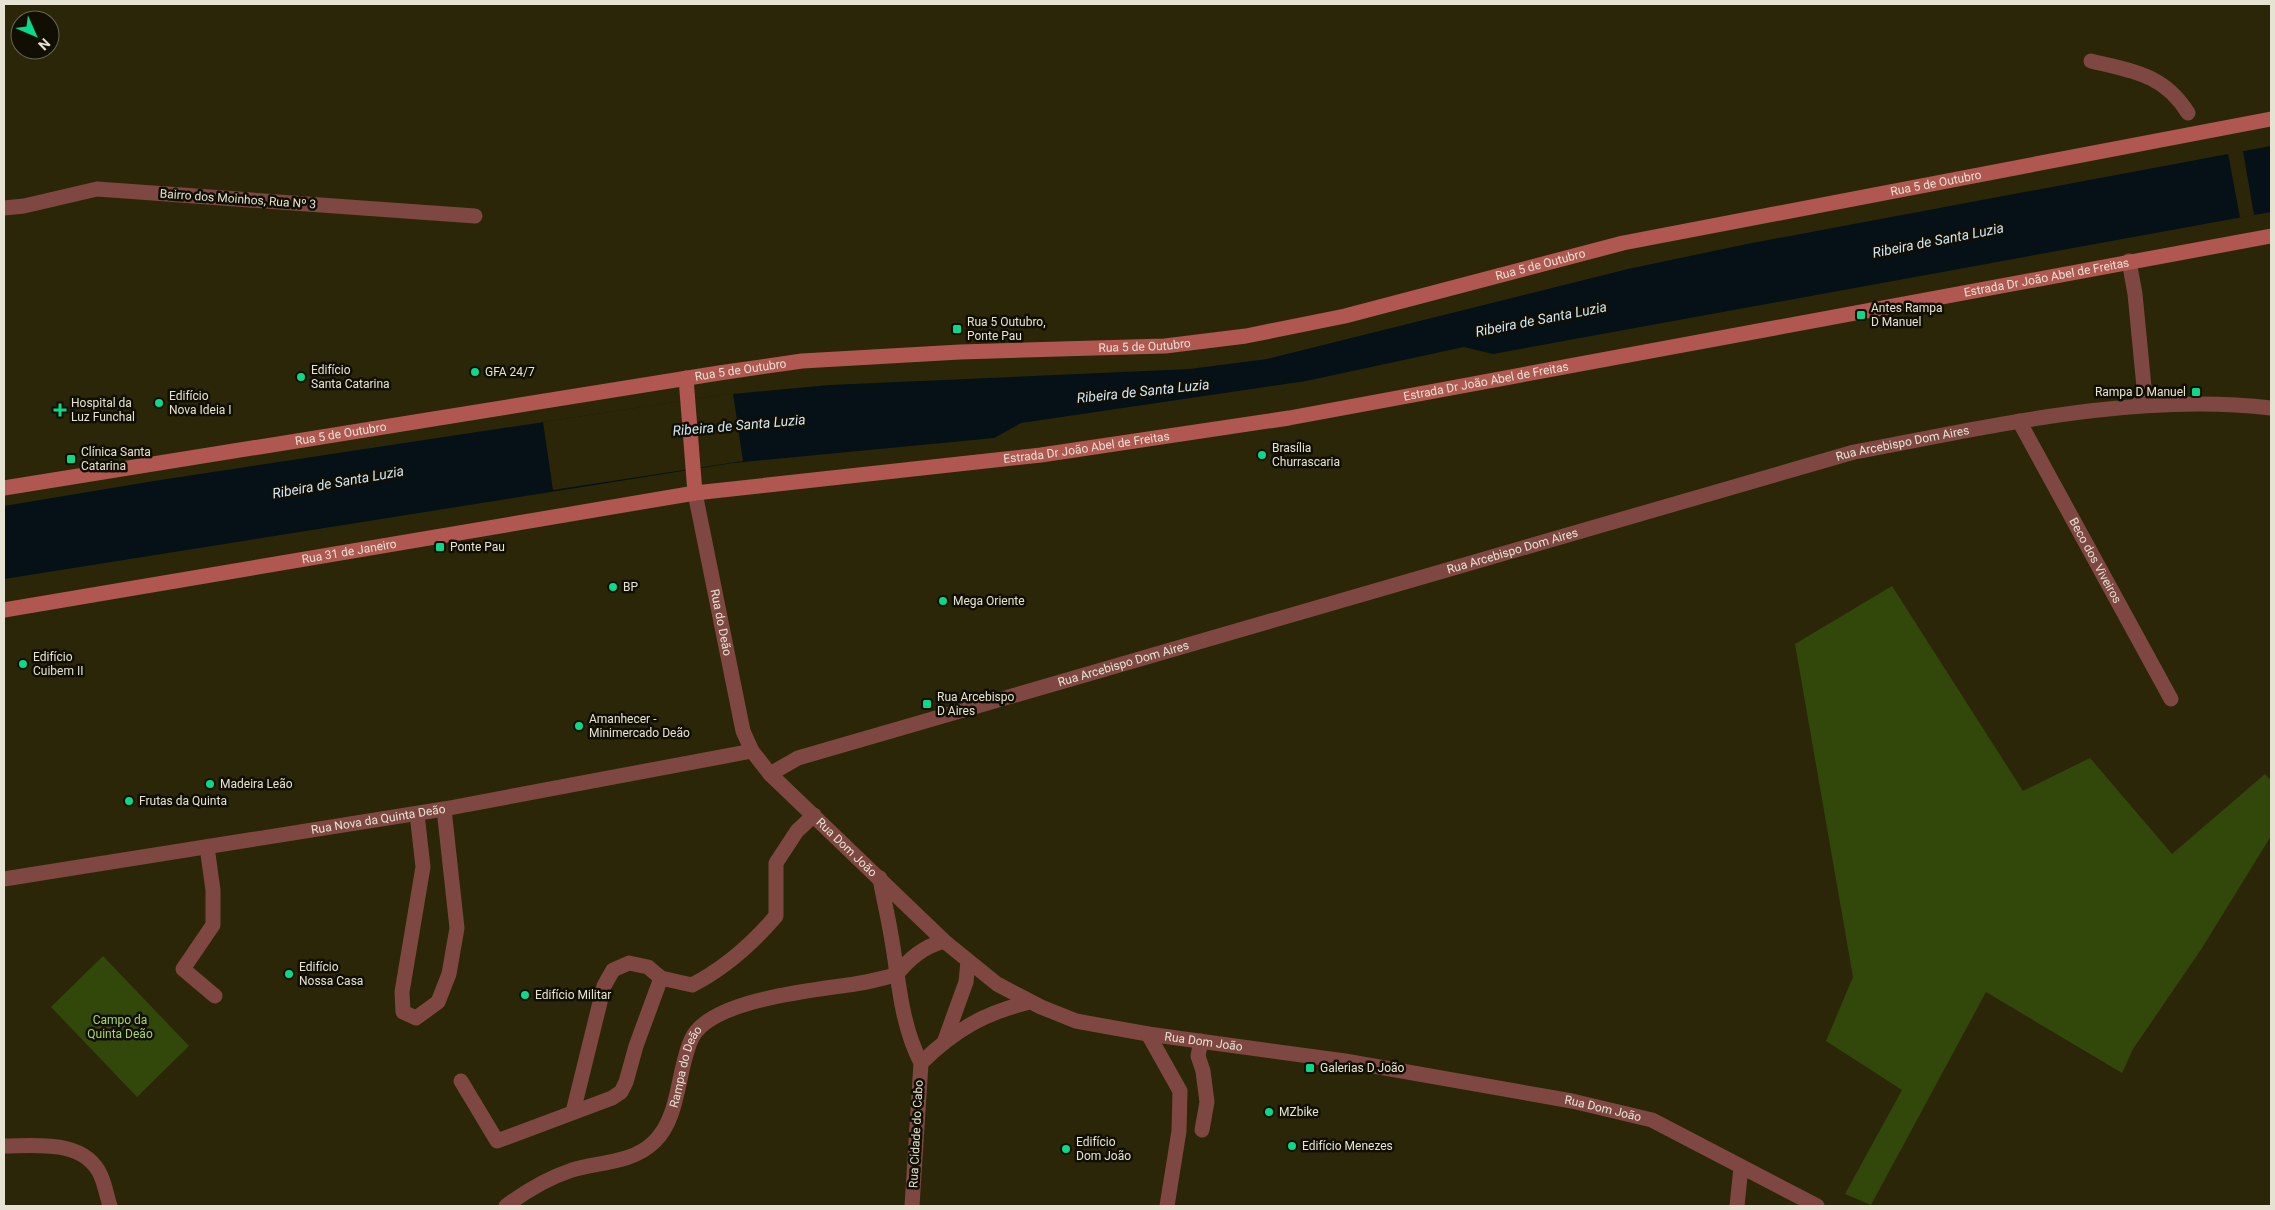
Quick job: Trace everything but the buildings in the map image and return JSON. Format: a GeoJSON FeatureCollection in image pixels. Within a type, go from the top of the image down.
{"type":"FeatureCollection","features":[{"type":"Feature","properties":{"kind":"main road","name":"Rua 5 de Outubro"},"geometry":{"type":"LineString","coordinates":[[4,488],[802,361],[960,352],[1165,346],[1246,336],[1345,316],[1623,243],[2271,119]]}},
{"type":"Feature","properties":{"kind":"main road","name":"Estrada Dr João Abel de Freitas"},"geometry":{"type":"LineString","coordinates":[[695,493],[1041,455],[1289,418],[2271,236]]}},
{"type":"Feature","properties":{"kind":"main road"},"geometry":{"type":"LineString","coordinates":[[686,378],[695,493]]}},
{"type":"Feature","properties":{"kind":"main road","name":"Rua 31 de Janeiro"},"geometry":{"type":"LineString","coordinates":[[4,610],[695,493]]}},
{"type":"Feature","properties":{"kind":"street"},"geometry":{"type":"LineString","coordinates":[[2091,61],[2148,75],[2178,97],[2188,113]]}},
{"type":"Feature","properties":{"kind":"street","name":"Bairro dos Moinhos, Rua Nº 3"},"geometry":{"type":"LineString","coordinates":[[4,208],[24,206],[97,189],[474,216]]}},
{"type":"Feature","properties":{"kind":"street"},"geometry":{"type":"LineString","coordinates":[[2129,261],[2135,294],[2144,387],[2143,397],[2137,406]]}},
{"type":"Feature","properties":{"kind":"street","name":"Rua Arcebispo Dom Aires"},"geometry":{"type":"LineString","coordinates":[[770,774],[798,758],[1854,452],[2019,421],[2137,406],[2239,404],[2271,408]]}},
{"type":"Feature","properties":{"kind":"street","name":"Beco dos Viveiros"},"geometry":{"type":"LineString","coordinates":[[2019,421],[2171,699]]}},
{"type":"Feature","properties":{"kind":"street","name":"Rua do Deão"},"geometry":{"type":"LineString","coordinates":[[695,493],[742,731],[752,751]]}},
{"type":"Feature","properties":{"kind":"street","name":"Rua Dom João"},"geometry":{"type":"LineString","coordinates":[[752,751],[770,774],[944,941],[997,984],[1030,1002],[1076,1021],[1148,1034],[1345,1061],[1590,1105],[1652,1120],[1817,1206]]}},
{"type":"Feature","properties":{"kind":"street","name":"Rua Nova da Quinta Deão"},"geometry":{"type":"LineString","coordinates":[[4,879],[417,814],[752,751]]}},
{"type":"Feature","properties":{"kind":"street"},"geometry":{"type":"LineString","coordinates":[[417,814],[423,867],[402,992],[403,1012],[416,1018],[438,1002],[449,974],[457,928],[444,809]]}},
{"type":"Feature","properties":{"kind":"street"},"geometry":{"type":"LineString","coordinates":[[573,1112],[604,986],[613,970],[629,963],[648,967],[660,978],[692,985],[728,963],[757,938],[776,916],[776,863],[798,831],[814,815]]}},
{"type":"Feature","properties":{"kind":"street"},"geometry":{"type":"LineString","coordinates":[[207,846],[213,890],[213,925],[183,969],[215,996]]}},
{"type":"Feature","properties":{"kind":"street","name":"Rua Cidade do Cabo"},"geometry":{"type":"LineString","coordinates":[[880,878],[902,1016],[911,1045],[921,1063],[912,1206]]}},
{"type":"Feature","properties":{"kind":"street"},"geometry":{"type":"LineString","coordinates":[[896,975],[910,958],[926,947],[944,941]]}},
{"type":"Feature","properties":{"kind":"street","name":"Rua Cidade do Cabo"},"geometry":{"type":"LineString","coordinates":[[945,1040],[966,982],[968,961]]}},
{"type":"Feature","properties":{"kind":"street","name":"Rampa do Deão"},"geometry":{"type":"LineString","coordinates":[[506,1206],[530,1188],[572,1171],[635,1156],[654,1143],[666,1126],[691,1038],[705,1024],[728,1011],[764,999],[896,975]]}},
{"type":"Feature","properties":{"kind":"street"},"geometry":{"type":"LineString","coordinates":[[462,1081],[497,1141],[612,1098],[621,1092],[660,978]]}},
{"type":"Feature","properties":{"kind":"street","name":"Rua Cidade do Cabo"},"geometry":{"type":"LineString","coordinates":[[921,1063],[945,1040],[968,1024],[994,1013],[1030,1002]]}},
{"type":"Feature","properties":{"kind":"street"},"geometry":{"type":"LineString","coordinates":[[1148,1034],[1180,1091],[1179,1131],[1167,1206]]}},
{"type":"Feature","properties":{"kind":"street"},"geometry":{"type":"LineString","coordinates":[[1201,1041],[1198,1056],[1203,1071],[1206,1102],[1202,1130]]}},
{"type":"Feature","properties":{"kind":"street"},"geometry":{"type":"LineString","coordinates":[[4,1146],[59,1146],[81,1153],[101,1175],[110,1206]]}},
{"type":"Feature","properties":{"kind":"street"},"geometry":{"type":"LineString","coordinates":[[1737,1206],[1741,1167]]}},
{"type":"Feature","properties":{"kind":"green space"},"geometry":{"type":"Polygon","coordinates":[[[1892,586],[2023,791],[2090,758],[2172,854],[2265,774],[2271,781],[2271,836],[2202,948],[2133,1049],[2122,1073],[1986,992],[1871,1205],[1845,1194],[1902,1090],[1826,1041],[1853,977],[1795,644],[1892,586]]]}},
{"type":"Feature","properties":{"kind":"green space","name":"Campo da Quinta Deão"},"geometry":{"type":"Polygon","coordinates":[[[103,956],[189,1046],[137,1097],[51,1007],[103,956]]]}},
{"type":"Feature","properties":{"kind":"water","name":"Ribeira de Santa Luzia"},"geometry":{"type":"Polygon","coordinates":[[[2271,146],[2271,212],[1493,354],[1464,347],[1306,381],[1021,423],[994,438],[733,463],[4,579],[4,506],[154,481],[722,395],[830,385],[1190,369],[1267,359],[1628,269],[1747,244],[2271,146]]]}},
{"type":"Feature","properties":{"kind":"pier"},"geometry":{"type":"Polygon","coordinates":[[[2243,151],[2254,215],[2240,218],[2228,153],[2243,151]]]}},
{"type":"Feature","properties":{"kind":"pier"},"geometry":{"type":"Polygon","coordinates":[[[733,393],[743,461],[553,490],[543,422],[733,393]]]}},
{"type":"Feature","properties":{"kind":"place","name":"Antes Rampa D Manuel"},"geometry":{"type":"Point","coordinates":[1861,315]}},
{"type":"Feature","properties":{"kind":"place","name":"Rua 5 Outubro, Ponte Pau"},"geometry":{"type":"Point","coordinates":[957,329]}},
{"type":"Feature","properties":{"kind":"place","name":"GFA 24/7"},"geometry":{"type":"Point","coordinates":[475,372]}},
{"type":"Feature","properties":{"kind":"place","name":"Edifício Santa Catarina"},"geometry":{"type":"Point","coordinates":[301,377]}},
{"type":"Feature","properties":{"kind":"place","name":"Rampa D Manuel"},"geometry":{"type":"Point","coordinates":[2196,392]}},
{"type":"Feature","properties":{"kind":"place","name":"Edifício Nova Ideia I"},"geometry":{"type":"Point","coordinates":[159,403]}},
{"type":"Feature","properties":{"kind":"place","name":"Hospital da Luz Funchal"},"geometry":{"type":"Point","coordinates":[60,410]}},
{"type":"Feature","properties":{"kind":"place","name":"Brasília Churrascaria"},"geometry":{"type":"Point","coordinates":[1262,455]}},
{"type":"Feature","properties":{"kind":"place","name":"Clínica Santa Catarina"},"geometry":{"type":"Point","coordinates":[71,459]}},
{"type":"Feature","properties":{"kind":"place","name":"Ponte Pau"},"geometry":{"type":"Point","coordinates":[440,547]}},
{"type":"Feature","properties":{"kind":"place","name":"BP"},"geometry":{"type":"Point","coordinates":[613,587]}},
{"type":"Feature","properties":{"kind":"place","name":"Mega Oriente"},"geometry":{"type":"Point","coordinates":[943,601]}},
{"type":"Feature","properties":{"kind":"place","name":"Edifício Cuibem II"},"geometry":{"type":"Point","coordinates":[23,664]}},
{"type":"Feature","properties":{"kind":"place","name":"Rua Arcebispo D Aires"},"geometry":{"type":"Point","coordinates":[927,704]}},
{"type":"Feature","properties":{"kind":"place","name":"Amanhecer - Minimercado Deão"},"geometry":{"type":"Point","coordinates":[579,726]}},
{"type":"Feature","properties":{"kind":"place","name":"Madeira Leão"},"geometry":{"type":"Point","coordinates":[210,784]}},
{"type":"Feature","properties":{"kind":"place","name":"Frutas da Quinta"},"geometry":{"type":"Point","coordinates":[129,801]}},
{"type":"Feature","properties":{"kind":"place","name":"Edifício Nossa Casa"},"geometry":{"type":"Point","coordinates":[289,974]}},
{"type":"Feature","properties":{"kind":"place","name":"Edifício Militar"},"geometry":{"type":"Point","coordinates":[525,995]}},
{"type":"Feature","properties":{"kind":"place","name":"Galerias D João"},"geometry":{"type":"Point","coordinates":[1310,1068]}},
{"type":"Feature","properties":{"kind":"place","name":"MZbike"},"geometry":{"type":"Point","coordinates":[1269,1112]}},
{"type":"Feature","properties":{"kind":"place","name":"Edifício Menezes"},"geometry":{"type":"Point","coordinates":[1292,1146]}},
{"type":"Feature","properties":{"kind":"place","name":"Edifício Dom João"},"geometry":{"type":"Point","coordinates":[1066,1149]}}]}
